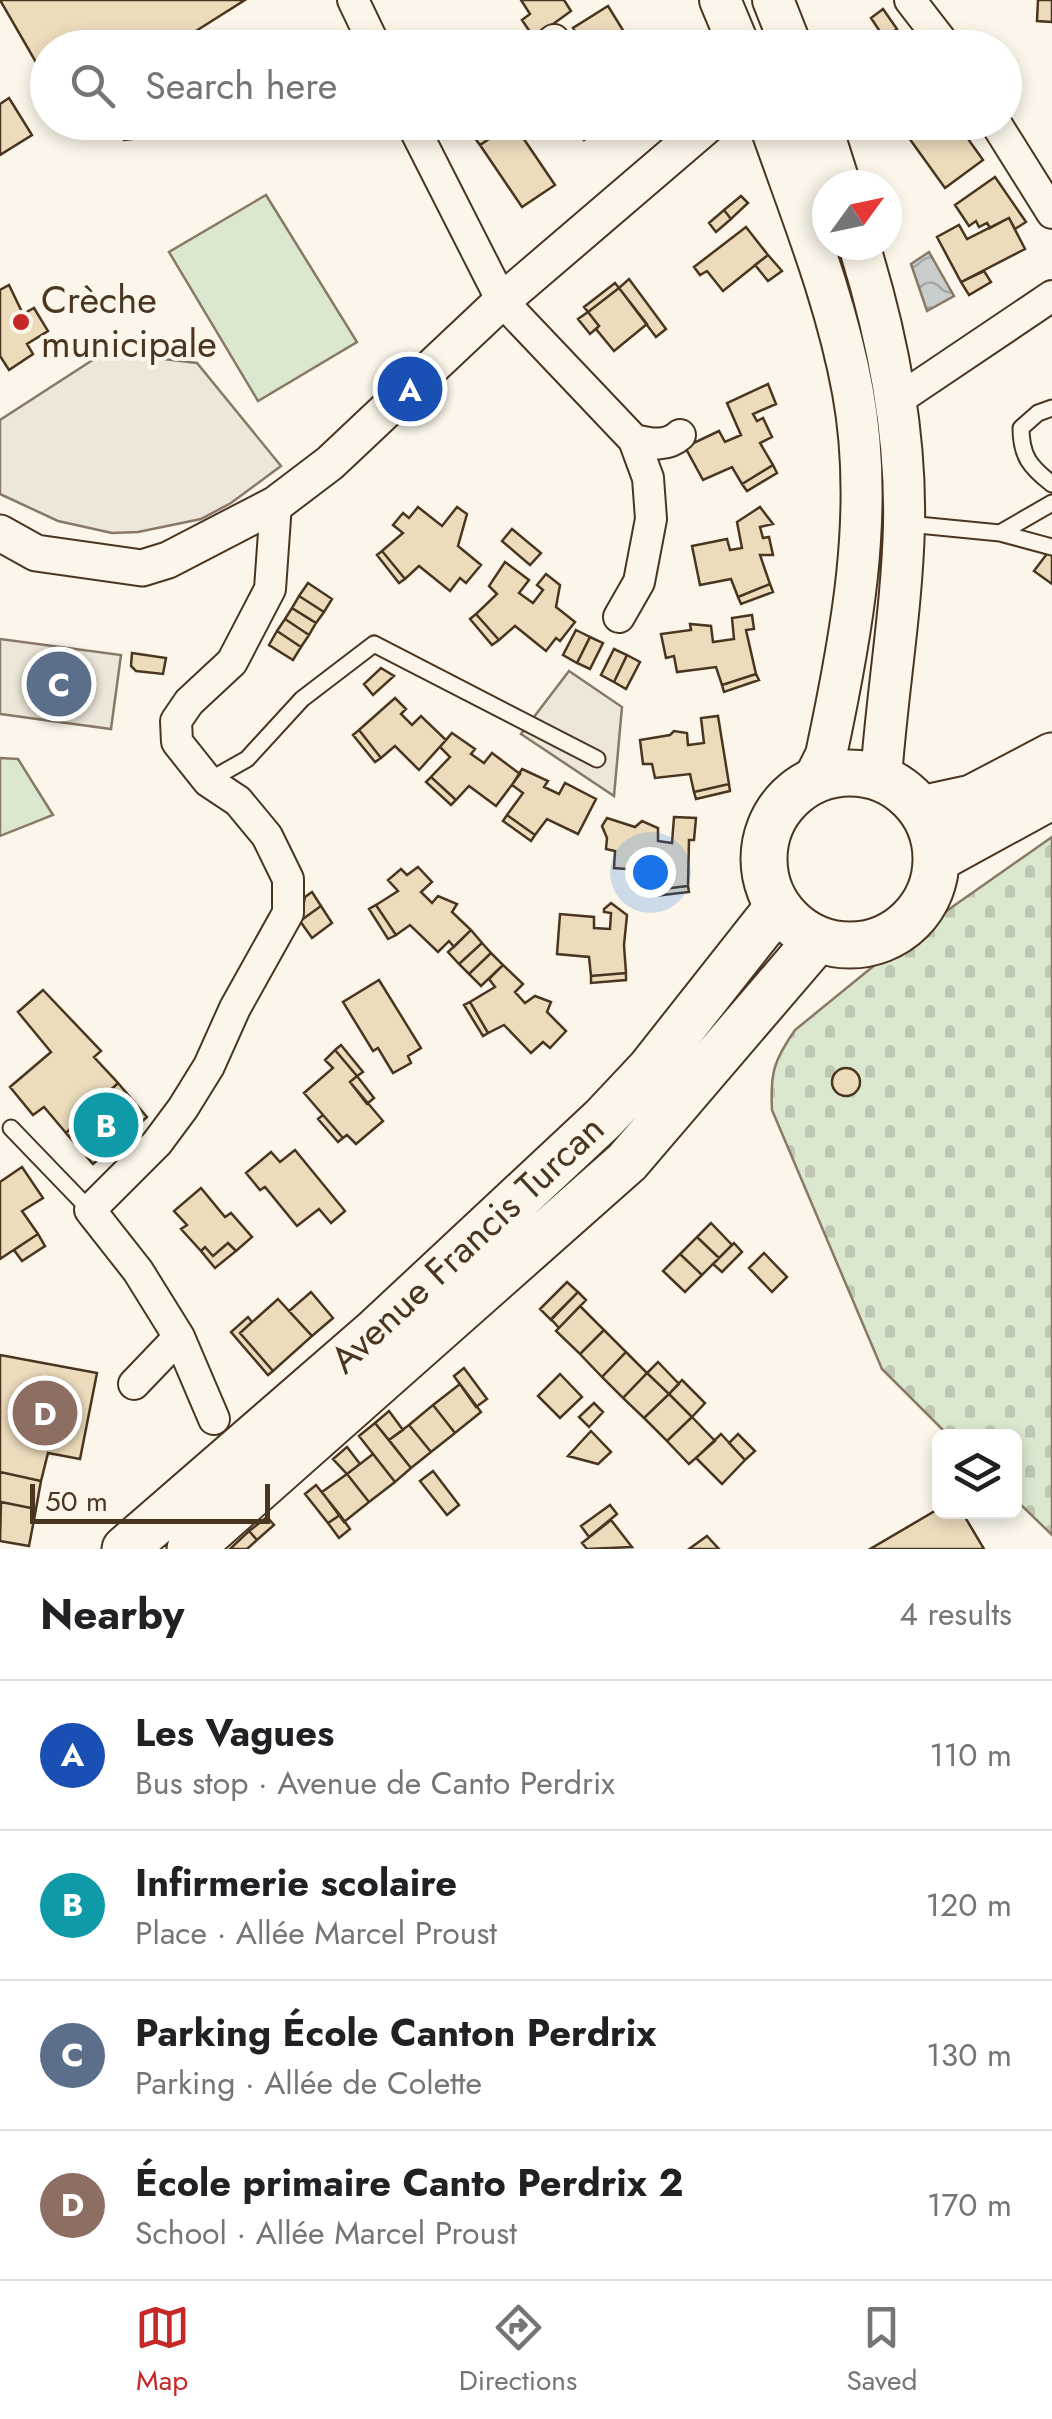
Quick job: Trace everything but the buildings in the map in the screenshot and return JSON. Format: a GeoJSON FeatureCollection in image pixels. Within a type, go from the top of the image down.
{"type":"FeatureCollection","features":[{"type":"Feature","properties":{"kind":"main road"},"geometry":{"type":"LineString","coordinates":[[720,0],[732,30]]}},
{"type":"Feature","properties":{"kind":"main road"},"geometry":{"type":"LineString","coordinates":[[773,0],[785,30]]}},
{"type":"Feature","properties":{"kind":"main road"},"geometry":{"type":"LineString","coordinates":[[775,140],[836,314],[854,396],[860,473],[857,578],[826,756],[814,779],[776,812],[762,860],[777,908],[795,927],[817,940],[859,946],[899,932],[927,900],[937,860],[933,833],[921,809],[903,790],[881,778],[847,771],[814,779]]}},
{"type":"Feature","properties":{"kind":"main road"},"geometry":{"type":"LineString","coordinates":[[826,140],[835,170]]}},
{"type":"Feature","properties":{"kind":"main road"},"geometry":{"type":"LineString","coordinates":[[864,260],[875,295],[896,401],[904,524],[881,778]]}},
{"type":"Feature","properties":{"kind":"main road"},"geometry":{"type":"LineString","coordinates":[[921,809],[972,798],[1052,756]]}},
{"type":"Feature","properties":{"kind":"main road"},"geometry":{"type":"LineString","coordinates":[[937,860],[1052,796]]}},
{"type":"Feature","properties":{"kind":"main road","name":"Avenue Francis Turcan"},"geometry":{"type":"LineString","coordinates":[[125,1549],[376,1331],[603,1119],[650,1069],[777,908]]}},
{"type":"Feature","properties":{"kind":"main road","name":"Avenue Francis Turcan"},"geometry":{"type":"LineString","coordinates":[[190,1549],[627,1162],[817,940]]}},
{"type":"Feature","properties":{"kind":"street"},"geometry":{"type":"LineString","coordinates":[[353,0],[367,30]]}},
{"type":"Feature","properties":{"kind":"street"},"geometry":{"type":"LineString","coordinates":[[910,0],[933,30]]}},
{"type":"Feature","properties":{"kind":"street"},"geometry":{"type":"LineString","coordinates":[[428,140],[502,300],[634,440],[648,478],[651,519],[639,582],[619,617]]}},
{"type":"Feature","properties":{"kind":"street"},"geometry":{"type":"LineString","coordinates":[[0,534],[36,553],[142,568],[168,560],[276,504],[330,463],[502,300],[690,140]]}},
{"type":"Feature","properties":{"kind":"street"},"geometry":{"type":"LineString","coordinates":[[796,140],[812,176]]}},
{"type":"Feature","properties":{"kind":"street"},"geometry":{"type":"LineString","coordinates":[[1005,140],[1052,213]]}},
{"type":"Feature","properties":{"kind":"street"},"geometry":{"type":"LineString","coordinates":[[853,260],[875,295]]}},
{"type":"Feature","properties":{"kind":"street"},"geometry":{"type":"LineString","coordinates":[[896,401],[1052,296]]}},
{"type":"Feature","properties":{"kind":"street"},"geometry":{"type":"LineString","coordinates":[[634,440],[651,444],[672,442],[680,435]]}},
{"type":"Feature","properties":{"kind":"street"},"geometry":{"type":"LineString","coordinates":[[214,1418],[179,1337],[138,1271],[90,1210],[157,1143],[183,1108],[288,913],[288,879],[267,836],[238,801],[208,781],[177,742],[176,721],[189,702],[232,662],[270,589],[276,504]]}},
{"type":"Feature","properties":{"kind":"street"},"geometry":{"type":"LineString","coordinates":[[134,1384],[179,1337]]}},
{"type":"Feature","properties":{"kind":"lane"},"geometry":{"type":"LineString","coordinates":[[1052,408],[1038,413],[1021,428],[1021,450],[1032,469],[1052,484]]}},
{"type":"Feature","properties":{"kind":"lane"},"geometry":{"type":"LineString","coordinates":[[1000,534],[1052,503]]}},
{"type":"Feature","properties":{"kind":"lane"},"geometry":{"type":"LineString","coordinates":[[904,524],[1000,534],[1052,547]]}},
{"type":"Feature","properties":{"kind":"lane"},"geometry":{"type":"LineString","coordinates":[[208,781],[247,759],[302,699],[374,644],[597,758]]}},
{"type":"Feature","properties":{"kind":"lane"},"geometry":{"type":"LineString","coordinates":[[11,1128],[90,1210]]}},
{"type":"Feature","properties":{"kind":"green space"},"geometry":{"type":"Polygon","coordinates":[[[266,195],[357,342],[258,401],[169,252],[266,195]]]}},
{"type":"Feature","properties":{"kind":"green space"},"geometry":{"type":"Polygon","coordinates":[[[0,758],[18,759],[53,815],[0,836],[0,758]]]}},
{"type":"Feature","properties":{"kind":"green space"},"geometry":{"type":"Polygon","coordinates":[[[1052,837],[1052,1535],[1022,1506],[1022,1429],[942,1429],[882,1369],[772,1110],[775,1067],[795,1030],[908,938],[1052,837]]]}},
{"type":"Feature","properties":{"kind":"shaded area"},"geometry":{"type":"Polygon","coordinates":[[[105,352],[197,363],[281,466],[231,503],[201,519],[138,532],[112,533],[58,521],[0,494],[0,420],[105,352]]]}},
{"type":"Feature","properties":{"kind":"shaded area"},"geometry":{"type":"Polygon","coordinates":[[[0,639],[121,655],[111,729],[0,714],[0,639]]]}},
{"type":"Feature","properties":{"kind":"shaded area"},"geometry":{"type":"Polygon","coordinates":[[[569,671],[622,707],[614,796],[521,734],[569,671]]]}},
{"type":"Feature","properties":{"kind":"water"},"geometry":{"type":"Polygon","coordinates":[[[929,252],[954,296],[927,311],[911,264],[929,252]]]}},
{"type":"Feature","properties":{"kind":"place","name":"Crèche municipale"},"geometry":{"type":"Point","coordinates":[21,322]}},
{"type":"Feature","properties":{"kind":"place","name":"Les Vagues"},"geometry":{"type":"Point","coordinates":[410,389]}},
{"type":"Feature","properties":{"kind":"place","name":"Parking École Canton Perdrix"},"geometry":{"type":"Point","coordinates":[59,684]}},
{"type":"Feature","properties":{"kind":"place","name":"Infirmerie scolaire"},"geometry":{"type":"Point","coordinates":[106,1125]}},
{"type":"Feature","properties":{"kind":"place","name":"École primaire Canto Perdrix 2"},"geometry":{"type":"Point","coordinates":[45,1413]}}]}
